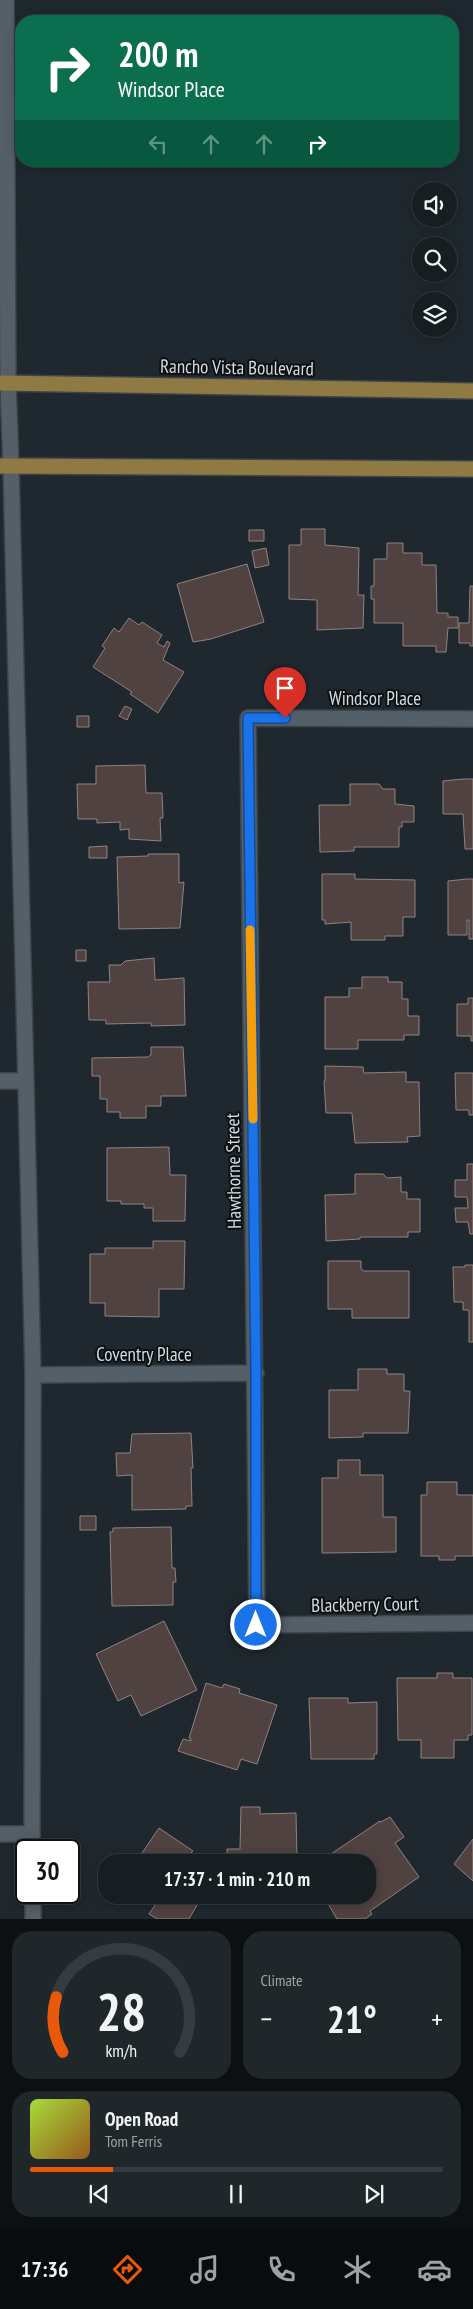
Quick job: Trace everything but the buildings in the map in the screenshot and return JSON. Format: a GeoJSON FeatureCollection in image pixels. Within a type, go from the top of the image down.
{"type":"FeatureCollection","features":[{"type":"Feature","properties":{"kind":"main road","name":"Rancho Vista Boulevard"},"geometry":{"type":"LineString","coordinates":[[4,383],[473,391]]}},
{"type":"Feature","properties":{"kind":"main road"},"geometry":{"type":"LineString","coordinates":[[5,466],[473,469]]}},
{"type":"Feature","properties":{"kind":"street"},"geometry":{"type":"LineString","coordinates":[[6,0],[5,466],[26,1081],[33,1375],[32,1839]]}},
{"type":"Feature","properties":{"kind":"street","name":"Windsor Place"},"geometry":{"type":"LineString","coordinates":[[248,718],[473,719]]}},
{"type":"Feature","properties":{"kind":"street","name":"Hawthorne Street"},"geometry":{"type":"LineString","coordinates":[[248,718],[256,1373],[256,1625]]}},
{"type":"Feature","properties":{"kind":"street"},"geometry":{"type":"LineString","coordinates":[[0,1081],[26,1081]]}},
{"type":"Feature","properties":{"kind":"street","name":"Coventry Place"},"geometry":{"type":"LineString","coordinates":[[33,1375],[256,1373]]}},
{"type":"Feature","properties":{"kind":"street","name":"Blackberry Court"},"geometry":{"type":"LineString","coordinates":[[256,1625],[473,1623]]}},
{"type":"Feature","properties":{"kind":"street"},"geometry":{"type":"LineString","coordinates":[[0,1834],[32,1834]]}},
{"type":"Feature","properties":{"kind":"street"},"geometry":{"type":"LineString","coordinates":[[32,1904],[33,1919]]}},
{"type":"Feature","properties":{"kind":"slow traffic"},"geometry":{"type":"LineString","coordinates":[[250,930],[253,1119]]}},
{"type":"Feature","properties":{"kind":"route"},"geometry":{"type":"LineString","coordinates":[[256,1625],[256,1373],[248,718],[285,718]]}}]}
